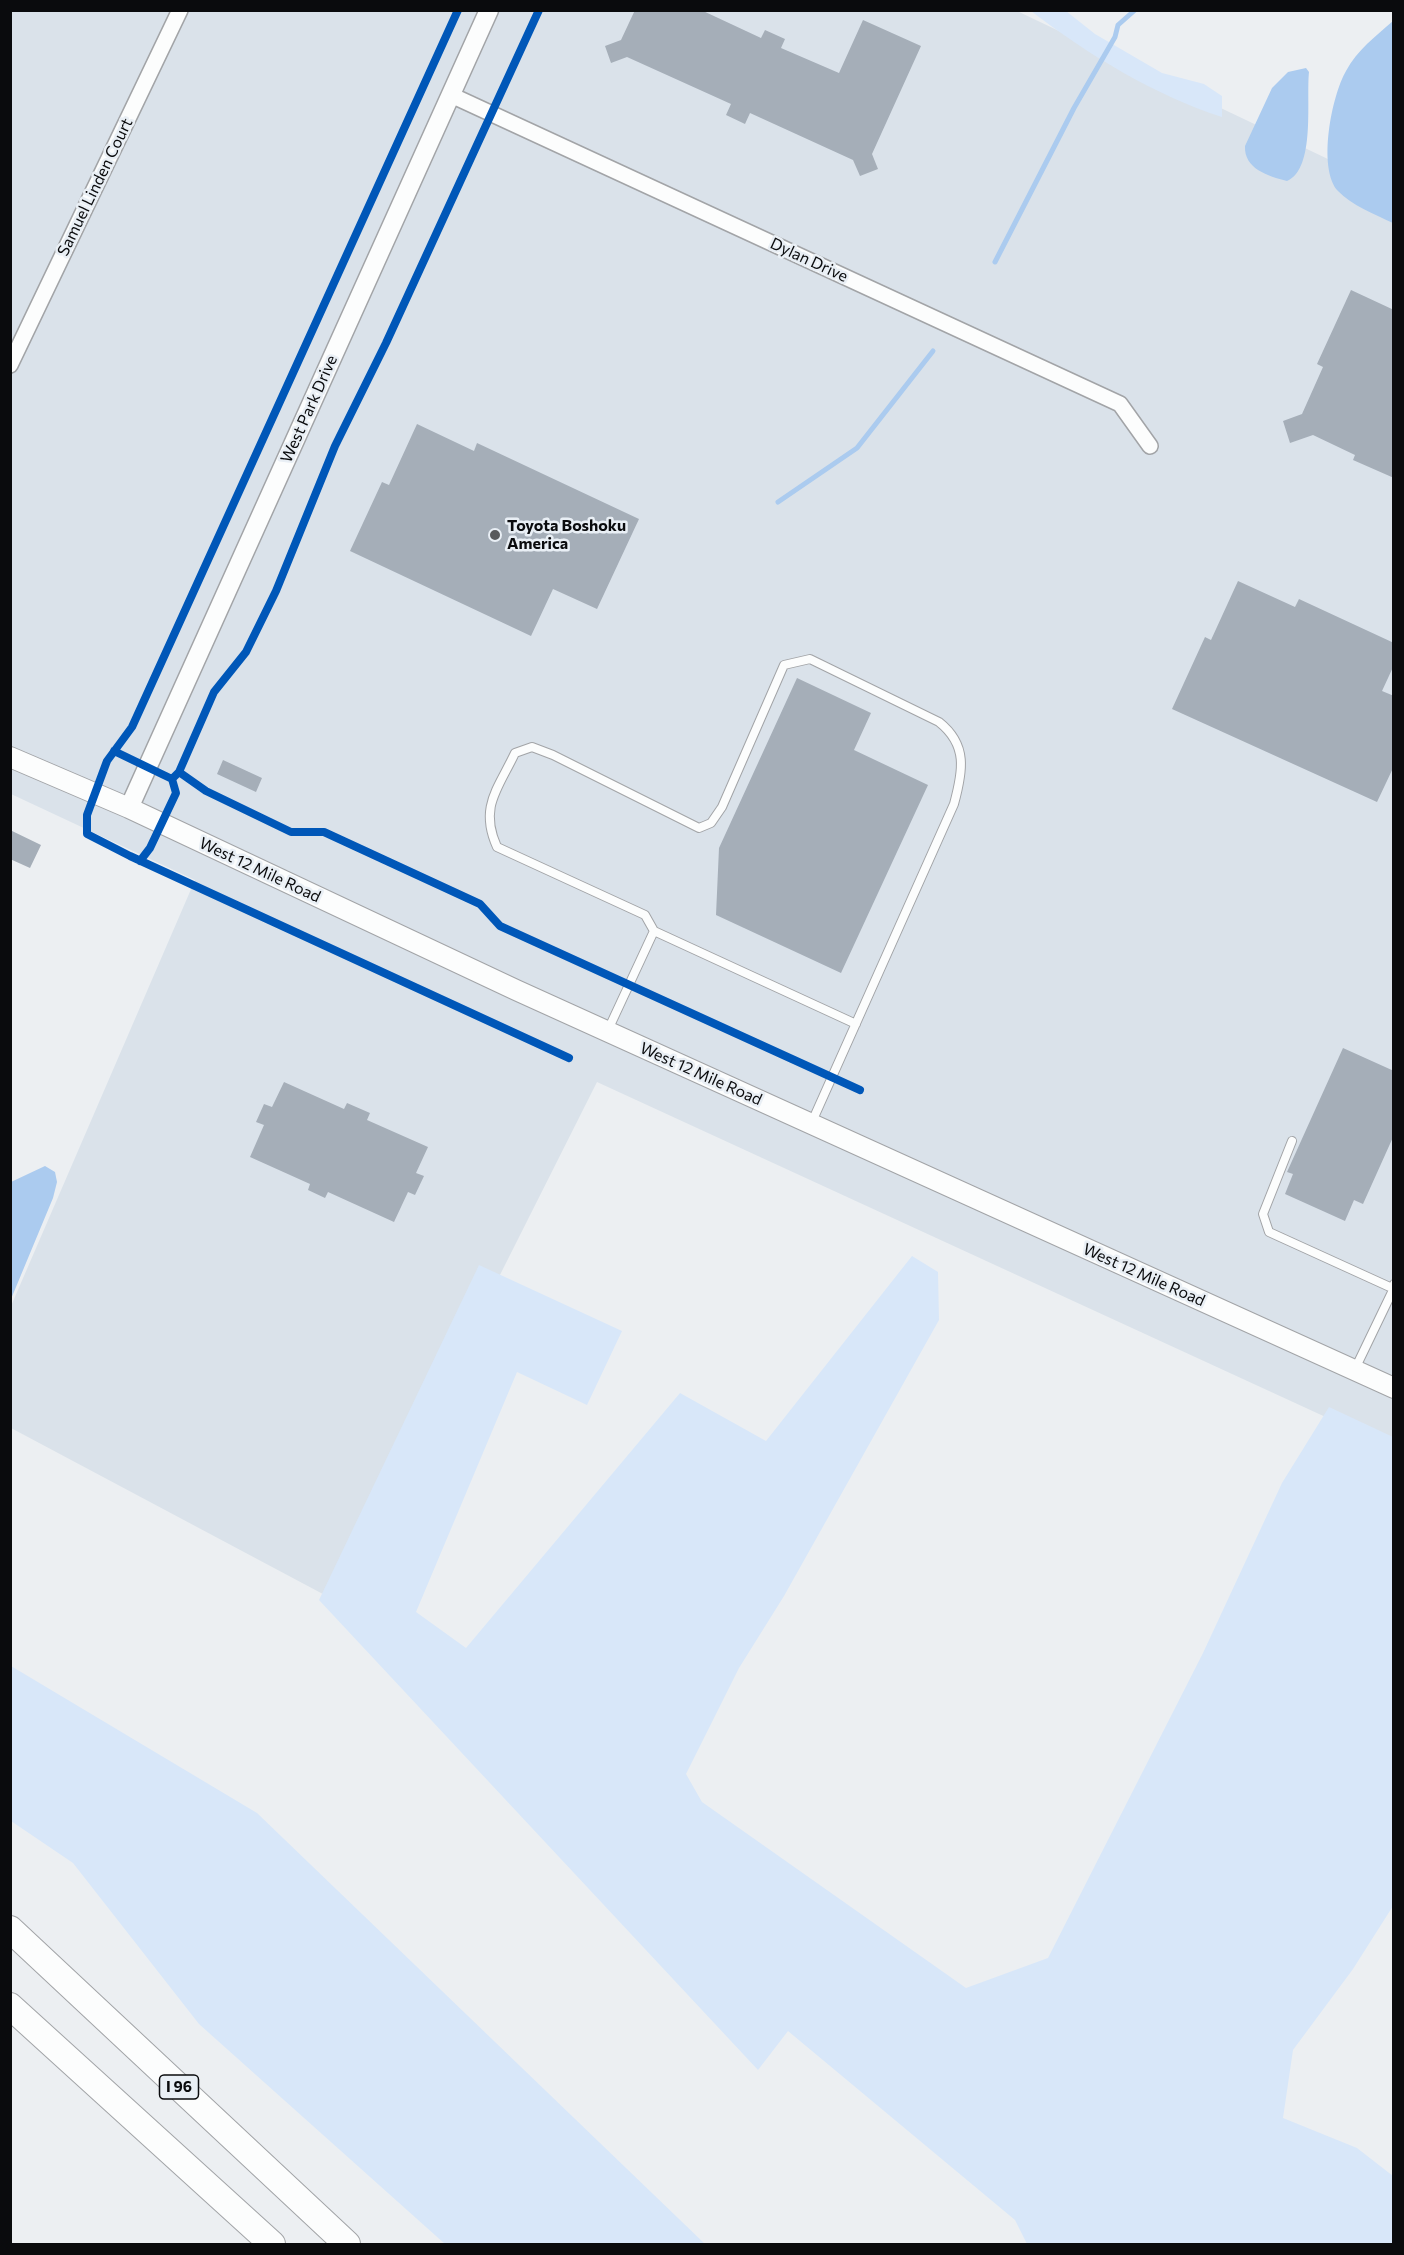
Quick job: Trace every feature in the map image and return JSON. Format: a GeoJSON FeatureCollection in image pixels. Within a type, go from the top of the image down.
{"type":"FeatureCollection","features":[{"type":"Feature","properties":{"kind":"highway","name":"I 96"},"geometry":{"type":"LineString","coordinates":[[10,1929],[347,2244]]}},
{"type":"Feature","properties":{"kind":"highway"},"geometry":{"type":"LineString","coordinates":[[10,2006],[272,2244]]}},
{"type":"Feature","properties":{"kind":"main road","name":"West 12 Mile Road"},"geometry":{"type":"LineString","coordinates":[[10,757],[129,808],[607,1031],[1394,1388]]}},
{"type":"Feature","properties":{"kind":"street","name":"Samuel Linden Court"},"geometry":{"type":"LineString","coordinates":[[10,365],[180,10]]}},
{"type":"Feature","properties":{"kind":"street","name":"West Park Drive"},"geometry":{"type":"LineString","coordinates":[[129,808],[489,10]]}},
{"type":"Feature","properties":{"kind":"street","name":"Dylan Drive"},"geometry":{"type":"LineString","coordinates":[[451,95],[1120,404],[1150,446]]}},
{"type":"Feature","properties":{"kind":"lane"},"geometry":{"type":"LineString","coordinates":[[812,1124],[954,804],[961,779],[961,752],[952,732],[939,722],[810,659],[784,665],[722,807],[711,823],[699,828],[554,755],[532,747],[515,753],[489,808],[488,828],[497,847],[645,915],[654,932],[856,1024]]}},
{"type":"Feature","properties":{"kind":"lane"},"geometry":{"type":"LineString","coordinates":[[607,1031],[654,932]]}},
{"type":"Feature","properties":{"kind":"lane"},"geometry":{"type":"LineString","coordinates":[[1292,1141],[1263,1214],[1269,1232],[1393,1287],[1355,1371]]}},
{"type":"Feature","properties":{"kind":"shaded area"},"geometry":{"type":"Polygon","coordinates":[[[11,11],[1017,11],[1393,190],[1393,1448],[597,1082],[336,1601],[11,1428],[11,1306],[195,880],[11,794],[11,11]]]}},
{"type":"Feature","properties":{"kind":"shaded area"},"geometry":{"type":"Polygon","coordinates":[[[1031,11],[1066,11],[1095,34],[1162,73],[1204,84],[1222,96],[1222,117],[1171,97],[1122,72],[1075,43],[1031,11]]]}},
{"type":"Feature","properties":{"kind":"shaded area"},"geometry":{"type":"Polygon","coordinates":[[[912,1256],[938,1272],[939,1320],[784,1596],[739,1668],[686,1774],[702,1802],[966,1988],[1048,1958],[1203,1653],[1282,1483],[1329,1407],[1393,1437],[1393,1906],[1353,1969],[1293,2050],[1283,2118],[1357,2148],[1393,2176],[1393,2244],[1027,2244],[1015,2220],[788,2031],[758,2070],[319,1600],[479,1265],[622,1331],[587,1405],[517,1372],[416,1612],[466,1648],[680,1393],[766,1441],[912,1256]]]}},
{"type":"Feature","properties":{"kind":"shaded area"},"geometry":{"type":"Polygon","coordinates":[[[11,1666],[257,1813],[705,2244],[445,2244],[199,2024],[73,1863],[11,1821],[11,1666]]]}},
{"type":"Feature","properties":{"kind":"water"},"geometry":{"type":"Polygon","coordinates":[[[1393,21],[1393,223],[1357,205],[1338,191],[1328,166],[1328,149],[1336,97],[1350,63],[1393,21]]]}},
{"type":"Feature","properties":{"kind":"water"},"geometry":{"type":"Polygon","coordinates":[[[1306,68],[1309,72],[1306,148],[1296,174],[1287,181],[1265,174],[1253,166],[1248,160],[1245,146],[1272,88],[1288,72],[1306,68]]]}},
{"type":"Feature","properties":{"kind":"water"},"geometry":{"type":"Polygon","coordinates":[[[45,1166],[55,1172],[57,1182],[53,1198],[11,1299],[11,1182],[45,1166]]]}},
{"type":"Feature","properties":{"kind":"building"},"geometry":{"type":"Polygon","coordinates":[[[635,10],[701,10],[761,38],[765,30],[785,39],[781,48],[839,73],[863,20],[921,46],[872,154],[878,169],[860,176],[853,160],[750,113],[745,124],[726,115],[731,104],[627,57],[611,63],[605,46],[621,40],[635,10]]]}},
{"type":"Feature","properties":{"kind":"building"},"geometry":{"type":"Polygon","coordinates":[[[1351,290],[1394,310],[1394,478],[1353,460],[1355,455],[1313,435],[1290,443],[1283,421],[1302,414],[1323,367],[1317,364],[1351,290]]]}},
{"type":"Feature","properties":{"kind":"building","name":"Toyota Boshoku America"},"geometry":{"type":"Polygon","coordinates":[[[417,424],[474,451],[477,443],[639,519],[597,609],[553,589],[531,636],[350,551],[382,482],[389,485],[417,424]]]}},
{"type":"Feature","properties":{"kind":"building"},"geometry":{"type":"Polygon","coordinates":[[[1238,581],[1295,607],[1299,599],[1394,643],[1394,665],[1382,691],[1394,696],[1394,766],[1377,802],[1172,709],[1205,637],[1211,640],[1238,581]]]}},
{"type":"Feature","properties":{"kind":"building"},"geometry":{"type":"Polygon","coordinates":[[[797,678],[871,713],[854,750],[928,785],[841,973],[716,915],[719,848],[797,678]]]}},
{"type":"Feature","properties":{"kind":"building"},"geometry":{"type":"Polygon","coordinates":[[[223,760],[262,778],[256,792],[217,774],[223,760]]]}},
{"type":"Feature","properties":{"kind":"building"},"geometry":{"type":"Polygon","coordinates":[[[10,830],[41,845],[30,868],[10,859],[10,830]]]}},
{"type":"Feature","properties":{"kind":"building"},"geometry":{"type":"Polygon","coordinates":[[[1343,1048],[1394,1071],[1394,1135],[1363,1204],[1354,1200],[1345,1221],[1285,1194],[1293,1174],[1287,1172],[1343,1048]]]}},
{"type":"Feature","properties":{"kind":"building"},"geometry":{"type":"Polygon","coordinates":[[[284,1082],[344,1109],[347,1103],[370,1113],[367,1120],[428,1147],[416,1173],[424,1176],[415,1195],[408,1192],[394,1222],[328,1192],[325,1198],[308,1190],[310,1184],[250,1157],[264,1125],[256,1122],[264,1104],[272,1107],[284,1082]]]}},
{"type":"Feature","properties":{"kind":"waterway"},"geometry":{"type":"LineString","coordinates":[[995,262],[1074,108],[1115,37],[1118,25],[1135,10]]}},
{"type":"Feature","properties":{"kind":"waterway"},"geometry":{"type":"LineString","coordinates":[[778,502],[857,448],[933,351]]}},
{"type":"Feature","properties":{"kind":"cycle path"},"geometry":{"type":"LineString","coordinates":[[458,10],[132,727],[107,761],[87,815],[87,834],[130,856],[569,1058]]}},
{"type":"Feature","properties":{"kind":"cycle path"},"geometry":{"type":"LineString","coordinates":[[114,751],[172,779],[179,772],[214,692],[246,652],[276,591],[335,446],[386,343],[539,10]]}},
{"type":"Feature","properties":{"kind":"cycle path"},"geometry":{"type":"LineString","coordinates":[[179,772],[206,791],[291,832],[324,832],[480,904],[500,926],[860,1090]]}},
{"type":"Feature","properties":{"kind":"cycle path"},"geometry":{"type":"LineString","coordinates":[[140,861],[150,848],[176,793],[172,779]]}},
{"type":"Feature","properties":{"kind":"place","name":"Toyota Boshoku America"},"geometry":{"type":"Point","coordinates":[495,535]}}]}
